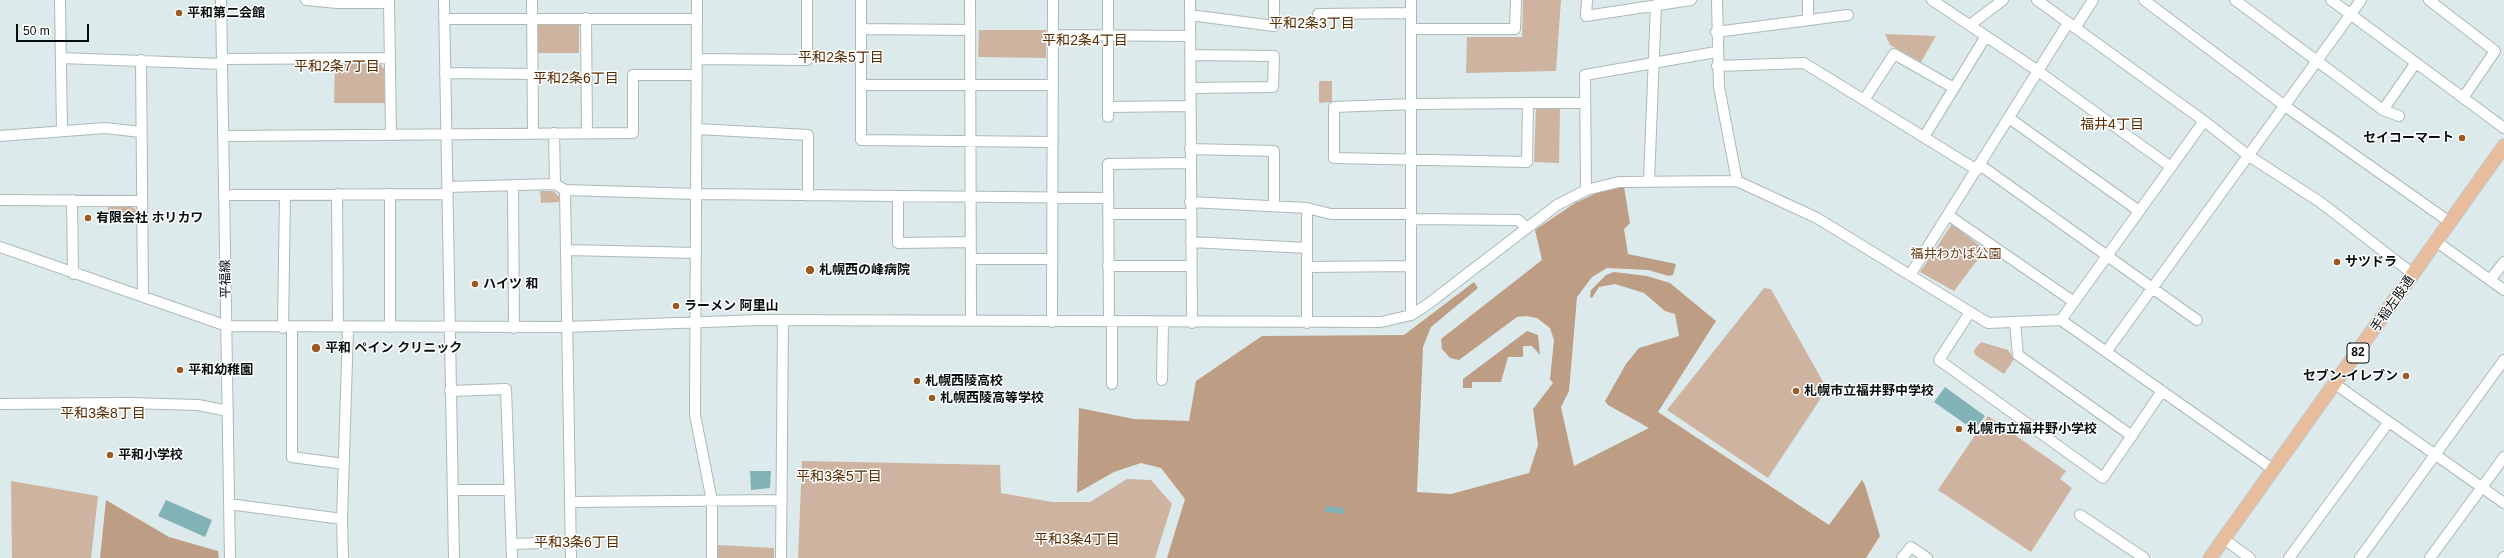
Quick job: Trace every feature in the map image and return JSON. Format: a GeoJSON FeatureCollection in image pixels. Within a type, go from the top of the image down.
{"type":"FeatureCollection","features":[{"type":"Feature","properties":{"kind":"main road","name":"手稲左股通"},"geometry":{"type":"LineString","coordinates":[[2210,558],[2451,223],[2504,146]]}},
{"type":"Feature","properties":{"kind":"street"},"geometry":{"type":"LineString","coordinates":[[60,0],[62,132]]}},
{"type":"Feature","properties":{"kind":"street","name":"平福線"},"geometry":{"type":"LineString","coordinates":[[221,0],[230,558]]}},
{"type":"Feature","properties":{"kind":"street"},"geometry":{"type":"LineString","coordinates":[[306,0],[337,3],[389,1],[391,135]]}},
{"type":"Feature","properties":{"kind":"street"},"geometry":{"type":"LineString","coordinates":[[444,0],[454,558]]}},
{"type":"Feature","properties":{"kind":"street"},"geometry":{"type":"LineString","coordinates":[[532,0],[533,134]]}},
{"type":"Feature","properties":{"kind":"street"},"geometry":{"type":"LineString","coordinates":[[697,0],[697,323],[695,415],[712,501],[712,558]]}},
{"type":"Feature","properties":{"kind":"street"},"geometry":{"type":"LineString","coordinates":[[697,59],[807,60],[807,0]]}},
{"type":"Feature","properties":{"kind":"street"},"geometry":{"type":"LineString","coordinates":[[861,0],[861,140],[1052,142]]}},
{"type":"Feature","properties":{"kind":"street"},"geometry":{"type":"LineString","coordinates":[[970,0],[971,321]]}},
{"type":"Feature","properties":{"kind":"street"},"geometry":{"type":"LineString","coordinates":[[1052,322],[1053,0]]}},
{"type":"Feature","properties":{"kind":"street"},"geometry":{"type":"LineString","coordinates":[[1108,0],[1108,112],[1189,106]]}},
{"type":"Feature","properties":{"kind":"street"},"geometry":{"type":"LineString","coordinates":[[1190,0],[1189,106],[1190,266],[1192,323]]}},
{"type":"Feature","properties":{"kind":"street"},"geometry":{"type":"LineString","coordinates":[[1190,15],[1274,26],[1274,0]]}},
{"type":"Feature","properties":{"kind":"street"},"geometry":{"type":"LineString","coordinates":[[1411,0],[1413,104],[1411,315]]}},
{"type":"Feature","properties":{"kind":"street"},"geometry":{"type":"LineString","coordinates":[[1411,28],[1515,29],[1516,0]]}},
{"type":"Feature","properties":{"kind":"street"},"geometry":{"type":"LineString","coordinates":[[1587,0],[1586,16],[1691,0]]}},
{"type":"Feature","properties":{"kind":"street"},"geometry":{"type":"LineString","coordinates":[[1716,0],[1716,52],[1719,87],[1737,181]]}},
{"type":"Feature","properties":{"kind":"street"},"geometry":{"type":"LineString","coordinates":[[1808,0],[1808,20]]}},
{"type":"Feature","properties":{"kind":"street"},"geometry":{"type":"LineString","coordinates":[[1932,0],[2038,71],[2171,167]]}},
{"type":"Feature","properties":{"kind":"street"},"geometry":{"type":"LineString","coordinates":[[1970,25],[2003,0]]}},
{"type":"Feature","properties":{"kind":"street"},"geometry":{"type":"LineString","coordinates":[[2037,0],[2204,121],[2249,156],[2320,202],[2413,274]]}},
{"type":"Feature","properties":{"kind":"street"},"geometry":{"type":"LineString","coordinates":[[1910,275],[1979,168],[2038,71],[2071,25],[2094,0]]}},
{"type":"Feature","properties":{"kind":"street"},"geometry":{"type":"LineString","coordinates":[[2144,0],[2285,106],[2451,223]]}},
{"type":"Feature","properties":{"kind":"street"},"geometry":{"type":"LineString","coordinates":[[2235,0],[2383,110],[2398,116]]}},
{"type":"Feature","properties":{"kind":"street"},"geometry":{"type":"LineString","coordinates":[[2331,0],[2415,64],[2504,128]]}},
{"type":"Feature","properties":{"kind":"street"},"geometry":{"type":"LineString","coordinates":[[2106,352],[2361,0]]}},
{"type":"Feature","properties":{"kind":"street"},"geometry":{"type":"LineString","coordinates":[[2429,0],[2495,51],[2463,98]]}},
{"type":"Feature","properties":{"kind":"street"},"geometry":{"type":"LineString","coordinates":[[1649,181],[1656,6]]}},
{"type":"Feature","properties":{"kind":"street"},"geometry":{"type":"LineString","coordinates":[[1318,14],[1411,13]]}},
{"type":"Feature","properties":{"kind":"street"},"geometry":{"type":"LineString","coordinates":[[1716,32],[1848,15]]}},
{"type":"Feature","properties":{"kind":"street"},"geometry":{"type":"LineString","coordinates":[[586,18],[587,133]]}},
{"type":"Feature","properties":{"kind":"street"},"geometry":{"type":"LineString","coordinates":[[444,19],[697,19]]}},
{"type":"Feature","properties":{"kind":"street"},"geometry":{"type":"LineString","coordinates":[[862,29],[970,30]]}},
{"type":"Feature","properties":{"kind":"street"},"geometry":{"type":"LineString","coordinates":[[1053,35],[1190,36]]}},
{"type":"Feature","properties":{"kind":"street"},"geometry":{"type":"LineString","coordinates":[[1924,137],[1986,36]]}},
{"type":"Feature","properties":{"kind":"street"},"geometry":{"type":"LineString","coordinates":[[1586,190],[1585,75],[1716,52]]}},
{"type":"Feature","properties":{"kind":"street"},"geometry":{"type":"LineString","coordinates":[[1864,100],[1894,54],[1954,88]]}},
{"type":"Feature","properties":{"kind":"street"},"geometry":{"type":"LineString","coordinates":[[1190,55],[1274,56],[1273,87],[1190,88]]}},
{"type":"Feature","properties":{"kind":"street"},"geometry":{"type":"LineString","coordinates":[[61,58],[222,62],[390,58]]}},
{"type":"Feature","properties":{"kind":"street"},"geometry":{"type":"LineString","coordinates":[[141,60],[142,296]]}},
{"type":"Feature","properties":{"kind":"street"},"geometry":{"type":"LineString","coordinates":[[1717,66],[1804,63],[1924,137],[1979,168],[2197,320]]}},
{"type":"Feature","properties":{"kind":"street"},"geometry":{"type":"LineString","coordinates":[[2383,110],[2415,64]]}},
{"type":"Feature","properties":{"kind":"street"},"geometry":{"type":"LineString","coordinates":[[445,73],[533,74]]}},
{"type":"Feature","properties":{"kind":"street"},"geometry":{"type":"LineString","coordinates":[[224,136],[633,133],[634,75],[697,75]]}},
{"type":"Feature","properties":{"kind":"street"},"geometry":{"type":"LineString","coordinates":[[862,85],[1053,85]]}},
{"type":"Feature","properties":{"kind":"street"},"geometry":{"type":"LineString","coordinates":[[1528,103],[1527,162],[1334,158],[1334,107],[1413,104],[1528,103],[1585,103]]}},
{"type":"Feature","properties":{"kind":"street"},"geometry":{"type":"LineString","coordinates":[[2009,118],[2139,211]]}},
{"type":"Feature","properties":{"kind":"street"},"geometry":{"type":"LineString","coordinates":[[2061,320],[2204,121]]}},
{"type":"Feature","properties":{"kind":"street"},"geometry":{"type":"LineString","coordinates":[[0,136],[105,128],[141,132]]}},
{"type":"Feature","properties":{"kind":"street"},"geometry":{"type":"LineString","coordinates":[[696,129],[808,135],[808,196]]}},
{"type":"Feature","properties":{"kind":"street"},"geometry":{"type":"LineString","coordinates":[[554,133],[554,184]]}},
{"type":"Feature","properties":{"kind":"street"},"geometry":{"type":"LineString","coordinates":[[1190,149],[1274,151],[1274,205]]}},
{"type":"Feature","properties":{"kind":"street"},"geometry":{"type":"LineString","coordinates":[[1112,384],[1108,266],[1108,164],[1190,163]]}},
{"type":"Feature","properties":{"kind":"street"},"geometry":{"type":"LineString","coordinates":[[0,247],[73,274],[142,296],[227,326],[288,328],[514,328],[783,320],[1192,323],[1381,322],[1411,315],[1557,205],[1586,190],[1619,182],[1737,181],[1817,218],[1988,323],[2061,320],[2274,470]]}},
{"type":"Feature","properties":{"kind":"street"},"geometry":{"type":"LineString","coordinates":[[225,195],[390,194],[554,184],[565,190],[696,194],[970,198],[1108,198]]}},
{"type":"Feature","properties":{"kind":"street"},"geometry":{"type":"LineString","coordinates":[[513,186],[514,328]]}},
{"type":"Feature","properties":{"kind":"street"},"geometry":{"type":"LineString","coordinates":[[565,190],[571,558]]}},
{"type":"Feature","properties":{"kind":"street"},"geometry":{"type":"LineString","coordinates":[[337,194],[343,327],[343,558]]}},
{"type":"Feature","properties":{"kind":"street"},"geometry":{"type":"LineString","coordinates":[[390,194],[390,327]]}},
{"type":"Feature","properties":{"kind":"street"},"geometry":{"type":"LineString","coordinates":[[285,195],[292,457],[344,464]]}},
{"type":"Feature","properties":{"kind":"street"},"geometry":{"type":"LineString","coordinates":[[898,197],[898,242],[971,242]]}},
{"type":"Feature","properties":{"kind":"street"},"geometry":{"type":"LineString","coordinates":[[0,200],[141,201]]}},
{"type":"Feature","properties":{"kind":"street"},"geometry":{"type":"LineString","coordinates":[[72,200],[73,274]]}},
{"type":"Feature","properties":{"kind":"street"},"geometry":{"type":"LineString","coordinates":[[1190,202],[1274,205],[1307,208],[1331,214],[1518,220],[1527,228]]}},
{"type":"Feature","properties":{"kind":"street"},"geometry":{"type":"LineString","coordinates":[[1307,208],[1307,323]]}},
{"type":"Feature","properties":{"kind":"street"},"geometry":{"type":"LineString","coordinates":[[1108,214],[1190,214]]}},
{"type":"Feature","properties":{"kind":"street"},"geometry":{"type":"LineString","coordinates":[[1948,215],[2074,302]]}},
{"type":"Feature","properties":{"kind":"street"},"geometry":{"type":"LineString","coordinates":[[1190,242],[1307,248]]}},
{"type":"Feature","properties":{"kind":"street"},"geometry":{"type":"LineString","coordinates":[[2437,242],[2504,290]]}},
{"type":"Feature","properties":{"kind":"street"},"geometry":{"type":"LineString","coordinates":[[567,250],[696,253]]}},
{"type":"Feature","properties":{"kind":"street"},"geometry":{"type":"LineString","coordinates":[[971,259],[1052,259]]}},
{"type":"Feature","properties":{"kind":"street"},"geometry":{"type":"LineString","coordinates":[[2490,280],[2504,262]]}},
{"type":"Feature","properties":{"kind":"street"},"geometry":{"type":"LineString","coordinates":[[1108,266],[1190,266]]}},
{"type":"Feature","properties":{"kind":"street"},"geometry":{"type":"LineString","coordinates":[[1307,267],[1411,266]]}},
{"type":"Feature","properties":{"kind":"street"},"geometry":{"type":"LineString","coordinates":[[1970,312],[1939,360],[2103,478],[2162,391]]}},
{"type":"Feature","properties":{"kind":"street"},"geometry":{"type":"LineString","coordinates":[[781,558],[783,320]]}},
{"type":"Feature","properties":{"kind":"street"},"geometry":{"type":"LineString","coordinates":[[1162,380],[1163,322]]}},
{"type":"Feature","properties":{"kind":"street"},"geometry":{"type":"LineString","coordinates":[[2015,322],[2018,355],[2132,436]]}},
{"type":"Feature","properties":{"kind":"street"},"geometry":{"type":"LineString","coordinates":[[2360,558],[2504,360]]}},
{"type":"Feature","properties":{"kind":"street"},"geometry":{"type":"LineString","coordinates":[[2336,384],[2388,423],[2504,503]]}},
{"type":"Feature","properties":{"kind":"street"},"geometry":{"type":"LineString","coordinates":[[450,391],[506,389],[508,490],[512,558]]}},
{"type":"Feature","properties":{"kind":"street"},"geometry":{"type":"LineString","coordinates":[[0,404],[144,403],[198,405],[228,411]]}},
{"type":"Feature","properties":{"kind":"street"},"geometry":{"type":"LineString","coordinates":[[2289,558],[2388,423]]}},
{"type":"Feature","properties":{"kind":"street"},"geometry":{"type":"LineString","coordinates":[[2430,558],[2504,457]]}},
{"type":"Feature","properties":{"kind":"street"},"geometry":{"type":"LineString","coordinates":[[453,490],[508,490]]}},
{"type":"Feature","properties":{"kind":"street"},"geometry":{"type":"LineString","coordinates":[[571,502],[782,500]]}},
{"type":"Feature","properties":{"kind":"street"},"geometry":{"type":"LineString","coordinates":[[229,504],[342,519]]}},
{"type":"Feature","properties":{"kind":"street"},"geometry":{"type":"LineString","coordinates":[[2080,515],[2144,558]]}},
{"type":"Feature","properties":{"kind":"street"},"geometry":{"type":"LineString","coordinates":[[2224,539],[2250,558]]}},
{"type":"Feature","properties":{"kind":"street"},"geometry":{"type":"LineString","coordinates":[[512,544],[571,542]]}},
{"type":"Feature","properties":{"kind":"street"},"geometry":{"type":"LineString","coordinates":[[1902,558],[1910,547],[1927,558]]}},
{"type":"Feature","properties":{"kind":"green space"},"geometry":{"type":"Polygon","coordinates":[[[1523,0],[1561,0],[1556,71],[1466,73],[1467,37],[1522,37],[1523,0]]]}},
{"type":"Feature","properties":{"kind":"green space"},"geometry":{"type":"Polygon","coordinates":[[[537,25],[579,25],[579,53],[537,53],[537,25]]]}},
{"type":"Feature","properties":{"kind":"green space"},"geometry":{"type":"Polygon","coordinates":[[[979,30],[1046,30],[1046,58],[978,57],[979,30]]]}},
{"type":"Feature","properties":{"kind":"green space"},"geometry":{"type":"Polygon","coordinates":[[[1885,34],[1936,36],[1921,62],[1890,45],[1885,34]]]}},
{"type":"Feature","properties":{"kind":"green space"},"geometry":{"type":"Polygon","coordinates":[[[335,64],[380,64],[384,69],[385,103],[334,103],[335,64]]]}},
{"type":"Feature","properties":{"kind":"green space"},"geometry":{"type":"Polygon","coordinates":[[[1319,81],[1332,81],[1332,102],[1319,103],[1319,81]]]}},
{"type":"Feature","properties":{"kind":"green space"},"geometry":{"type":"Polygon","coordinates":[[[1536,108],[1560,109],[1559,163],[1534,162],[1536,108]]]}},
{"type":"Feature","properties":{"kind":"green space"},"geometry":{"type":"Polygon","coordinates":[[[540,191],[553,191],[560,197],[559,202],[541,203],[540,191]]]}},
{"type":"Feature","properties":{"kind":"green space"},"geometry":{"type":"Polygon","coordinates":[[[108,207],[132,207],[136,210],[136,222],[108,222],[108,207]]]}},
{"type":"Feature","properties":{"kind":"green space","name":"福井わかば公園"},"geometry":{"type":"Polygon","coordinates":[[[1952,224],[1985,250],[1954,291],[1920,272],[1952,224]]]}},
{"type":"Feature","properties":{"kind":"green space"},"geometry":{"type":"Polygon","coordinates":[[[1764,288],[1771,289],[1827,389],[1768,478],[1667,410],[1764,288]]]}},
{"type":"Feature","properties":{"kind":"green space"},"geometry":{"type":"Polygon","coordinates":[[[1981,342],[2008,350],[2014,359],[2004,374],[1975,355],[1974,350],[1981,342]]]}},
{"type":"Feature","properties":{"kind":"green space"},"geometry":{"type":"Polygon","coordinates":[[[1988,416],[2066,471],[2060,479],[2072,488],[2031,552],[1938,490],[1988,416]]]}},
{"type":"Feature","properties":{"kind":"green space"},"geometry":{"type":"Polygon","coordinates":[[[802,461],[1000,465],[1001,493],[1052,502],[1090,502],[1127,479],[1151,480],[1172,504],[1155,558],[798,558],[802,461]]]}},
{"type":"Feature","properties":{"kind":"green space"},"geometry":{"type":"Polygon","coordinates":[[[11,481],[98,496],[91,558],[12,558],[11,481]]]}},
{"type":"Feature","properties":{"kind":"green space"},"geometry":{"type":"Polygon","coordinates":[[[718,545],[774,548],[774,558],[717,558],[718,545]]]}},
{"type":"Feature","properties":{"kind":"shaded area"},"geometry":{"type":"Polygon","coordinates":[[[1624,187],[1630,223],[1624,229],[1628,254],[1676,264],[1673,275],[1669,276],[1648,270],[1607,268],[1592,277],[1577,297],[1569,391],[1561,407],[1574,466],[1649,428],[1608,405],[1605,401],[1626,364],[1639,348],[1679,336],[1675,314],[1665,311],[1644,293],[1615,284],[1599,287],[1592,298],[1590,297],[1591,290],[1606,275],[1614,272],[1647,276],[1670,283],[1716,321],[1658,412],[1829,525],[1862,480],[1865,485],[1880,536],[1866,558],[1167,558],[1185,499],[1161,468],[1141,463],[1114,472],[1077,493],[1079,408],[1134,419],[1189,421],[1196,381],[1262,336],[1404,335],[1474,282],[1478,288],[1431,327],[1423,347],[1417,492],[1451,494],[1529,473],[1538,445],[1533,409],[1553,383],[1550,379],[1554,340],[1550,328],[1537,318],[1526,316],[1517,317],[1459,360],[1450,358],[1442,349],[1441,339],[1542,260],[1535,230],[1575,203],[1601,191],[1624,187]]]}},
{"type":"Feature","properties":{"kind":"shaded area"},"geometry":{"type":"Polygon","coordinates":[[[1527,331],[1538,335],[1540,355],[1532,346],[1523,346],[1523,357],[1508,357],[1501,382],[1472,382],[1472,388],[1463,388],[1463,379],[1527,331]]]}},
{"type":"Feature","properties":{"kind":"shaded area"},"geometry":{"type":"Polygon","coordinates":[[[106,500],[169,537],[218,551],[219,558],[100,558],[106,500]]]}},
{"type":"Feature","properties":{"kind":"water"},"geometry":{"type":"Polygon","coordinates":[[[1945,387],[1985,416],[1974,430],[1934,402],[1945,387]]]}},
{"type":"Feature","properties":{"kind":"water"},"geometry":{"type":"Polygon","coordinates":[[[750,471],[771,471],[770,488],[751,490],[750,471]]]}},
{"type":"Feature","properties":{"kind":"water"},"geometry":{"type":"Polygon","coordinates":[[[166,500],[212,520],[205,537],[158,516],[166,500]]]}},
{"type":"Feature","properties":{"kind":"water"},"geometry":{"type":"Polygon","coordinates":[[[1326,506],[1345,508],[1344,514],[1325,512],[1326,506]]]}},
{"type":"Feature","properties":{"kind":"place","name":"平和第二会館"},"geometry":{"type":"Point","coordinates":[179,13]}},
{"type":"Feature","properties":{"kind":"place","name":"セイコーマート"},"geometry":{"type":"Point","coordinates":[2462,138]}},
{"type":"Feature","properties":{"kind":"place","name":"有限会社 ホリカワ"},"geometry":{"type":"Point","coordinates":[88,218]}},
{"type":"Feature","properties":{"kind":"place","name":"サツドラ"},"geometry":{"type":"Point","coordinates":[2337,262]}},
{"type":"Feature","properties":{"kind":"place","name":"札幌西の峰病院"},"geometry":{"type":"Point","coordinates":[810,270]}},
{"type":"Feature","properties":{"kind":"place","name":"ハイツ 和"},"geometry":{"type":"Point","coordinates":[475,284]}},
{"type":"Feature","properties":{"kind":"place","name":"ラーメン 阿里山"},"geometry":{"type":"Point","coordinates":[676,306]}},
{"type":"Feature","properties":{"kind":"place","name":"平和 ペイン クリニック"},"geometry":{"type":"Point","coordinates":[316,348]}},
{"type":"Feature","properties":{"kind":"place","name":"平和幼稚園"},"geometry":{"type":"Point","coordinates":[180,370]}},
{"type":"Feature","properties":{"kind":"place","name":"セブン-イレブン"},"geometry":{"type":"Point","coordinates":[2406,376]}},
{"type":"Feature","properties":{"kind":"place","name":"札幌西陵高校"},"geometry":{"type":"Point","coordinates":[917,381]}},
{"type":"Feature","properties":{"kind":"place","name":"札幌市立福井野中学校"},"geometry":{"type":"Point","coordinates":[1796,391]}},
{"type":"Feature","properties":{"kind":"place","name":"札幌西陵高等学校"},"geometry":{"type":"Point","coordinates":[932,398]}},
{"type":"Feature","properties":{"kind":"place","name":"札幌市立福井野小学校"},"geometry":{"type":"Point","coordinates":[1959,429]}},
{"type":"Feature","properties":{"kind":"place","name":"平和小学校"},"geometry":{"type":"Point","coordinates":[110,455]}},
{"type":"Feature","properties":{"kind":"district","name":"平和2条3丁目"},"geometry":{"type":"Point","coordinates":[1312,24]}},
{"type":"Feature","properties":{"kind":"district","name":"平和2条4丁目"},"geometry":{"type":"Point","coordinates":[1085,41]}},
{"type":"Feature","properties":{"kind":"district","name":"平和2条5丁目"},"geometry":{"type":"Point","coordinates":[841,58]}},
{"type":"Feature","properties":{"kind":"district","name":"平和2条7丁目"},"geometry":{"type":"Point","coordinates":[337,67]}},
{"type":"Feature","properties":{"kind":"district","name":"平和2条6丁目"},"geometry":{"type":"Point","coordinates":[576,79]}},
{"type":"Feature","properties":{"kind":"district","name":"福井4丁目"},"geometry":{"type":"Point","coordinates":[2112,125]}},
{"type":"Feature","properties":{"kind":"district","name":"平和3条8丁目"},"geometry":{"type":"Point","coordinates":[103,414]}},
{"type":"Feature","properties":{"kind":"district","name":"平和3条5丁目"},"geometry":{"type":"Point","coordinates":[839,477]}},
{"type":"Feature","properties":{"kind":"district","name":"平和3条4丁目"},"geometry":{"type":"Point","coordinates":[1077,540]}},
{"type":"Feature","properties":{"kind":"district","name":"平和3条6丁目"},"geometry":{"type":"Point","coordinates":[577,543]}}]}
